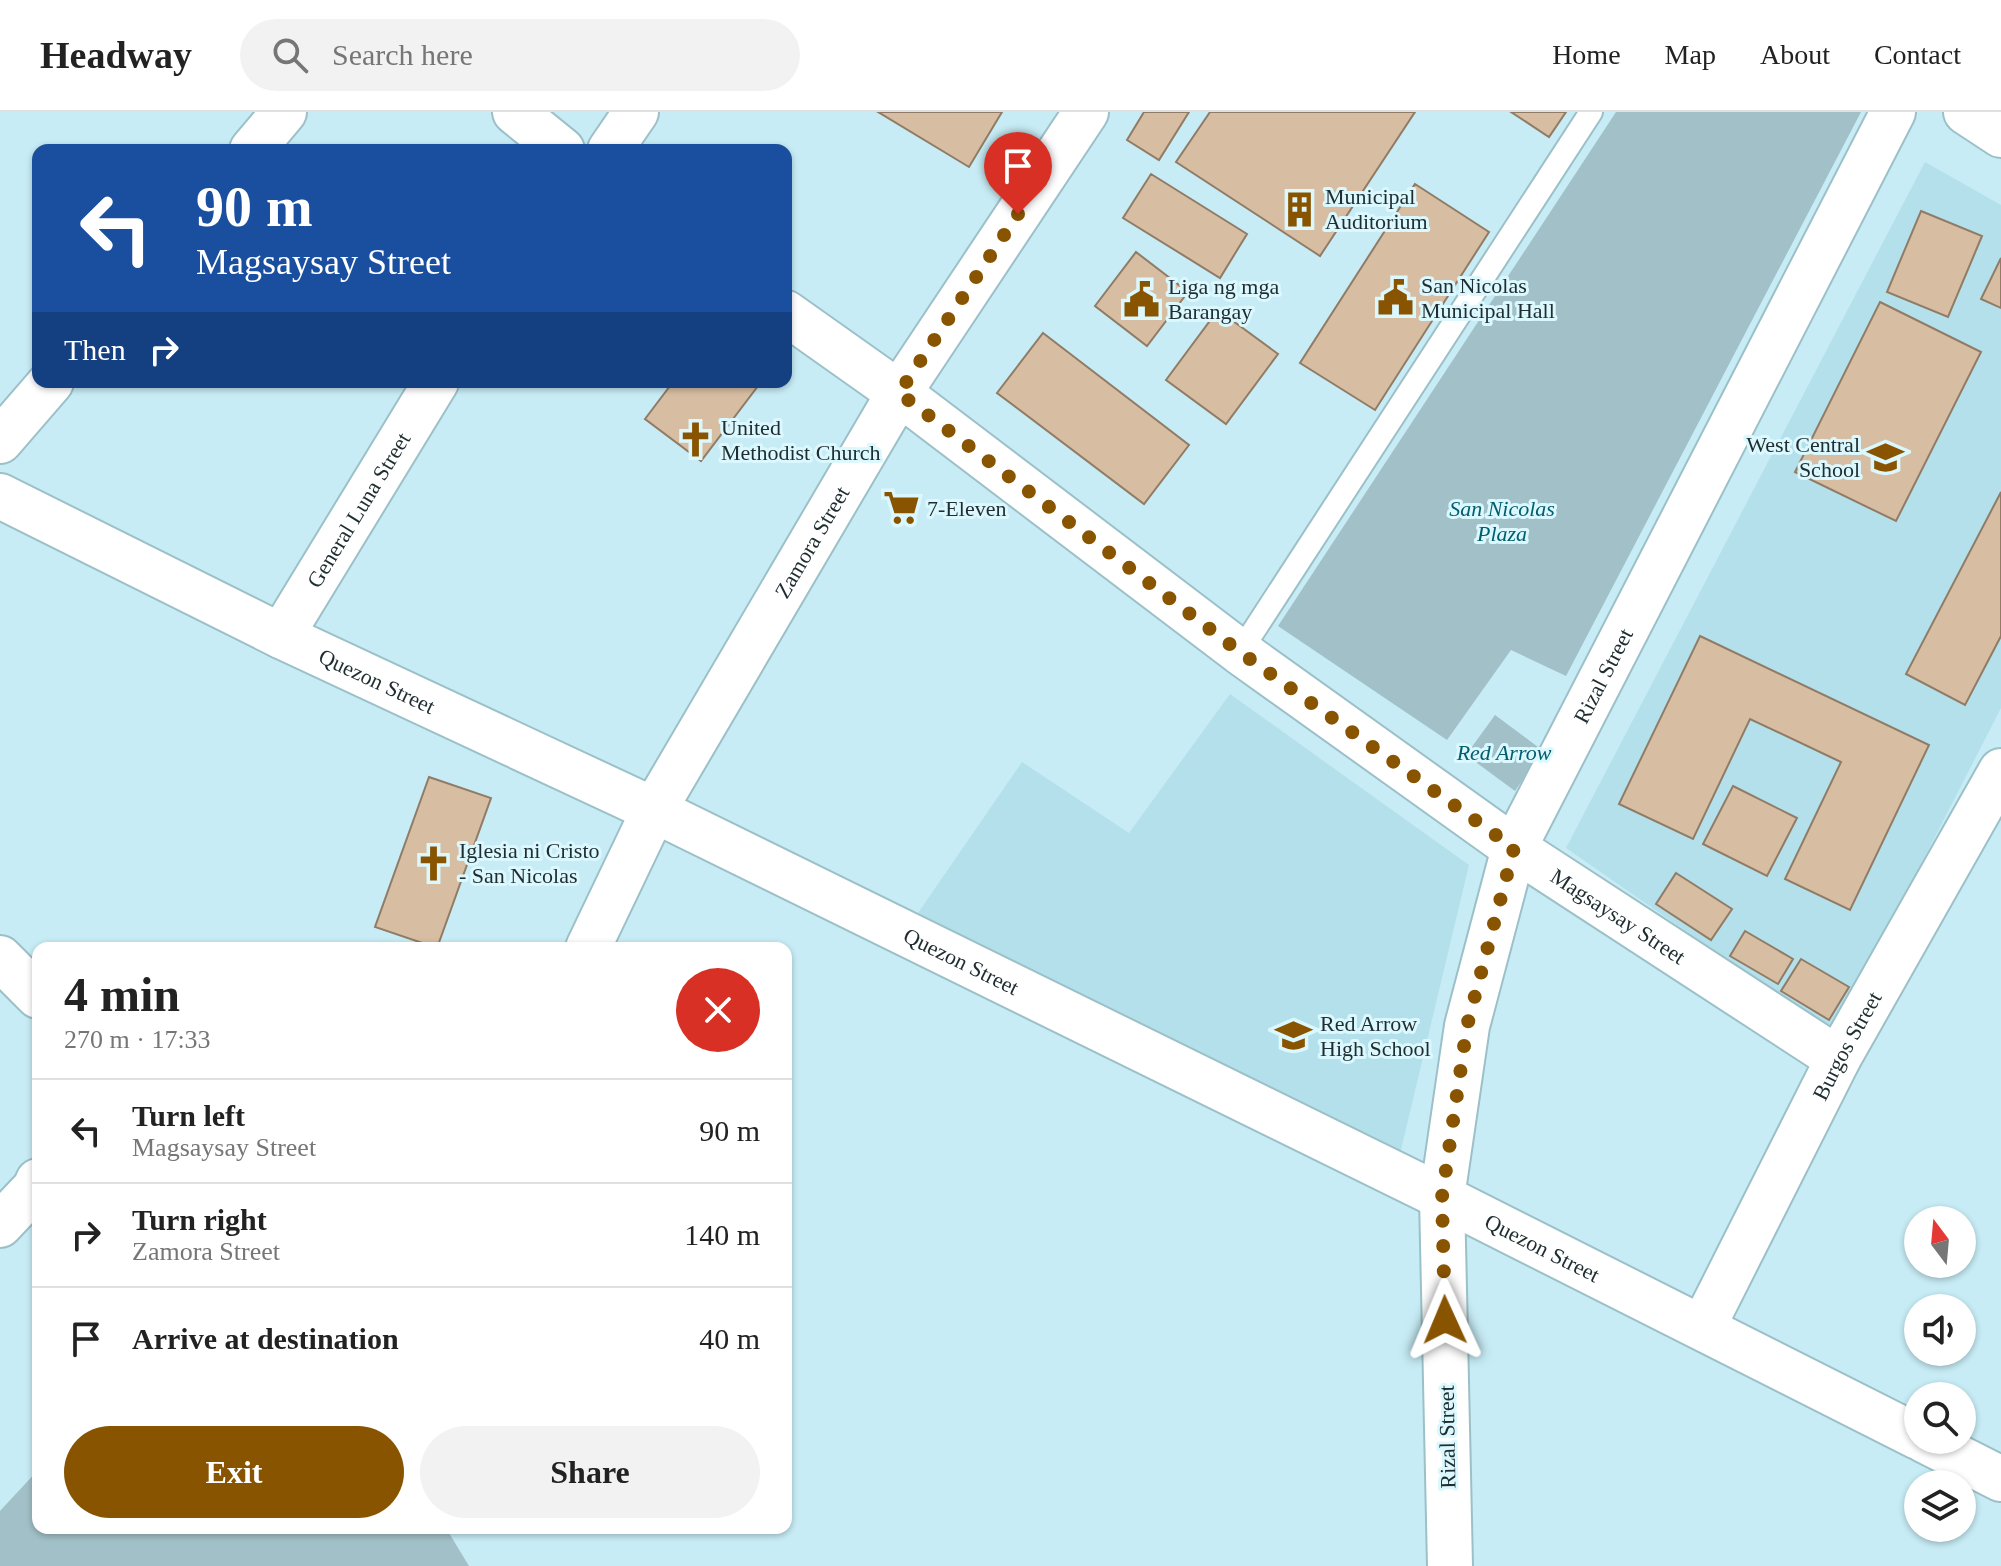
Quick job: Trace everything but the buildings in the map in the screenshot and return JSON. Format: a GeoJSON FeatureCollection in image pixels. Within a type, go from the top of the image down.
{"type":"FeatureCollection","features":[{"type":"Feature","properties":{"kind":"street"},"geometry":{"type":"LineString","coordinates":[[257,144],[284,112]]}},
{"type":"Feature","properties":{"kind":"street"},"geometry":{"type":"LineString","coordinates":[[515,112],[555,144]]}},
{"type":"Feature","properties":{"kind":"street"},"geometry":{"type":"LineString","coordinates":[[614,144],[636,112]]}},
{"type":"Feature","properties":{"kind":"street","name":"Zamora Street"},"geometry":{"type":"LineString","coordinates":[[591,942],[654,810],[899,393],[1086,112]]}},
{"type":"Feature","properties":{"kind":"street","name":"Rizal Street"},"geometry":{"type":"LineString","coordinates":[[1450,1566],[1442,1197],[1467,1026],[1514,848],[1893,112]]}},
{"type":"Feature","properties":{"kind":"street"},"geometry":{"type":"LineString","coordinates":[[1966,112],[2001,135]]}},
{"type":"Feature","properties":{"kind":"street","name":"Magsaysay Street"},"geometry":{"type":"LineString","coordinates":[[792,317],[899,393],[1240,652],[1514,848],[1838,1059]]}},
{"type":"Feature","properties":{"kind":"street"},"geometry":{"type":"LineString","coordinates":[[0,441],[46,388]]}},
{"type":"Feature","properties":{"kind":"street","name":"General Luna Street"},"geometry":{"type":"LineString","coordinates":[[281,636],[432,388]]}},
{"type":"Feature","properties":{"kind":"street","name":"Quezon Street"},"geometry":{"type":"LineString","coordinates":[[0,496],[281,636],[654,810],[1442,1197],[1904,1430]]}},
{"type":"Feature","properties":{"kind":"street","name":"Burgos Street"},"geometry":{"type":"LineString","coordinates":[[1703,1327],[1838,1059],[2001,771]]}},
{"type":"Feature","properties":{"kind":"street"},"geometry":{"type":"LineString","coordinates":[[0,958],[32,990]]}},
{"type":"Feature","properties":{"kind":"street"},"geometry":{"type":"LineString","coordinates":[[0,1225],[32,1191]]}},
{"type":"Feature","properties":{"kind":"street"},"geometry":{"type":"LineString","coordinates":[[1952,1454],[2001,1479]]}},
{"type":"Feature","properties":{"kind":"lane"},"geometry":{"type":"LineString","coordinates":[[1240,652],[1591,112]]}},
{"type":"Feature","properties":{"kind":"shaded area","name":"West Central School"},"geometry":{"type":"Polygon","coordinates":[[[1925,162],[2001,205],[2001,708],[1834,1034],[1566,848],[1925,162]]]}},
{"type":"Feature","properties":{"kind":"shaded area","name":"Red Arrow High School"},"geometry":{"type":"Polygon","coordinates":[[[1230,694],[1469,865],[1399,1158],[918,913],[1022,762],[1129,833],[1230,694]]]}},
{"type":"Feature","properties":{"kind":"green space","name":"San Nicolas Plaza"},"geometry":{"type":"Polygon","coordinates":[[[1616,112],[1861,112],[1566,676],[1511,650],[1447,740],[1278,626],[1616,112]]]}},
{"type":"Feature","properties":{"kind":"green space","name":"Red Arrow"},"geometry":{"type":"Polygon","coordinates":[[[1495,715],[1542,750],[1515,791],[1466,755],[1495,715]]]}},
{"type":"Feature","properties":{"kind":"green space"},"geometry":{"type":"Polygon","coordinates":[[[32,1476],[32,1534],[450,1534],[469,1566],[0,1566],[0,1511],[32,1476]]]}},
{"type":"Feature","properties":{"kind":"place","name":"Municipal Auditorium"},"geometry":{"type":"Point","coordinates":[1299,209]}},
{"type":"Feature","properties":{"kind":"place","name":"San Nicolas Municipal Hall"},"geometry":{"type":"Point","coordinates":[1395,298]}},
{"type":"Feature","properties":{"kind":"place","name":"Liga ng mga Barangay"},"geometry":{"type":"Point","coordinates":[1142,299]}},
{"type":"Feature","properties":{"kind":"place","name":"United Methodist Church"},"geometry":{"type":"Point","coordinates":[695,440]}},
{"type":"Feature","properties":{"kind":"place","name":"West Central School"},"geometry":{"type":"Point","coordinates":[1886,457]}},
{"type":"Feature","properties":{"kind":"place","name":"7-Eleven"},"geometry":{"type":"Point","coordinates":[901,508]}},
{"type":"Feature","properties":{"kind":"place","name":"Iglesia ni Cristo - San Nicolas"},"geometry":{"type":"Point","coordinates":[433,863]}},
{"type":"Feature","properties":{"kind":"place","name":"Red Arrow High School"},"geometry":{"type":"Point","coordinates":[1294,1036]}},
{"type":"Feature","properties":{"kind":"route"},"geometry":{"type":"LineString","coordinates":[[1018,214],[899,393],[1240,652],[1514,848],[1467,1026],[1442,1197],[1445,1320]]}}]}
